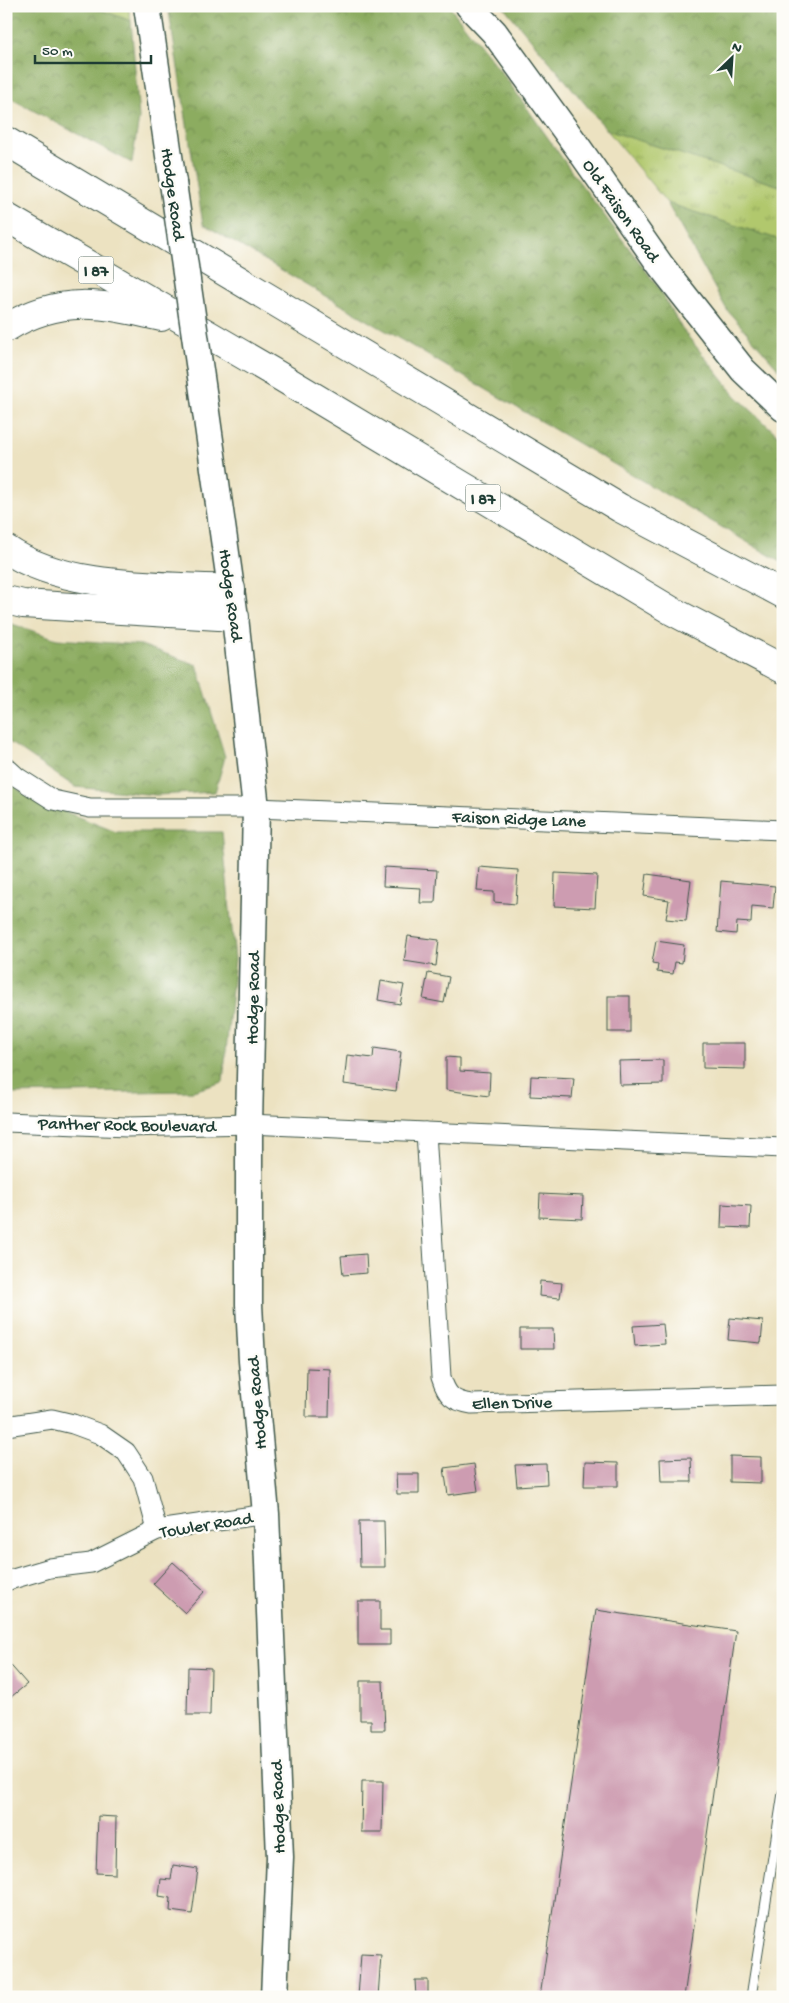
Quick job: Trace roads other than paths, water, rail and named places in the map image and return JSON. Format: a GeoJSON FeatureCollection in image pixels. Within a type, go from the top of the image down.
{"type":"FeatureCollection","features":[{"type":"Feature","properties":{"kind":"highway"},"geometry":{"type":"LineString","coordinates":[[6,141],[620,508],[783,594]]}},
{"type":"Feature","properties":{"kind":"highway","name":"I 87"},"geometry":{"type":"LineString","coordinates":[[6,218],[186,322],[672,611],[783,669]]}},
{"type":"Feature","properties":{"kind":"highway"},"geometry":{"type":"LineString","coordinates":[[6,328],[22,318],[48,308],[75,304],[132,310],[186,322]]}},
{"type":"Feature","properties":{"kind":"highway"},"geometry":{"type":"LineString","coordinates":[[6,549],[19,558],[74,577],[128,583],[231,589]]}},
{"type":"Feature","properties":{"kind":"highway"},"geometry":{"type":"LineString","coordinates":[[6,600],[23,604],[235,617]]}},
{"type":"Feature","properties":{"kind":"main road","name":"Hodge Road"},"geometry":{"type":"LineString","coordinates":[[147,6],[235,617],[256,808],[249,1124],[249,1304],[252,1361],[266,1514],[280,1857],[274,1997]]}},
{"type":"Feature","properties":{"kind":"main road","name":"Old Faison Road"},"geometry":{"type":"LineString","coordinates":[[469,6],[494,32],[661,266],[743,370],[783,408]]}},
{"type":"Feature","properties":{"kind":"street","name":"Faison Ridge Lane"},"geometry":{"type":"LineString","coordinates":[[6,768],[53,800],[90,808],[256,808],[783,830]]}},
{"type":"Feature","properties":{"kind":"street","name":"Panther Rock Boulevard"},"geometry":{"type":"LineString","coordinates":[[6,1122],[127,1127],[249,1124]]}},
{"type":"Feature","properties":{"kind":"street"},"geometry":{"type":"LineString","coordinates":[[249,1124],[783,1148]]}},
{"type":"Feature","properties":{"kind":"street","name":"Ellen Drive"},"geometry":{"type":"LineString","coordinates":[[426,1132],[441,1377],[446,1390],[457,1402],[472,1404],[783,1395]]}},
{"type":"Feature","properties":{"kind":"street"},"geometry":{"type":"LineString","coordinates":[[6,1426],[52,1420],[73,1424],[100,1434],[126,1452],[143,1478],[157,1530]]}},
{"type":"Feature","properties":{"kind":"street","name":"Towler Road"},"geometry":{"type":"LineString","coordinates":[[6,1581],[50,1568],[91,1563],[157,1530],[266,1514]]}},
{"type":"Feature","properties":{"kind":"lane"},"geometry":{"type":"LineString","coordinates":[[751,1997],[783,1793]]}}]}
